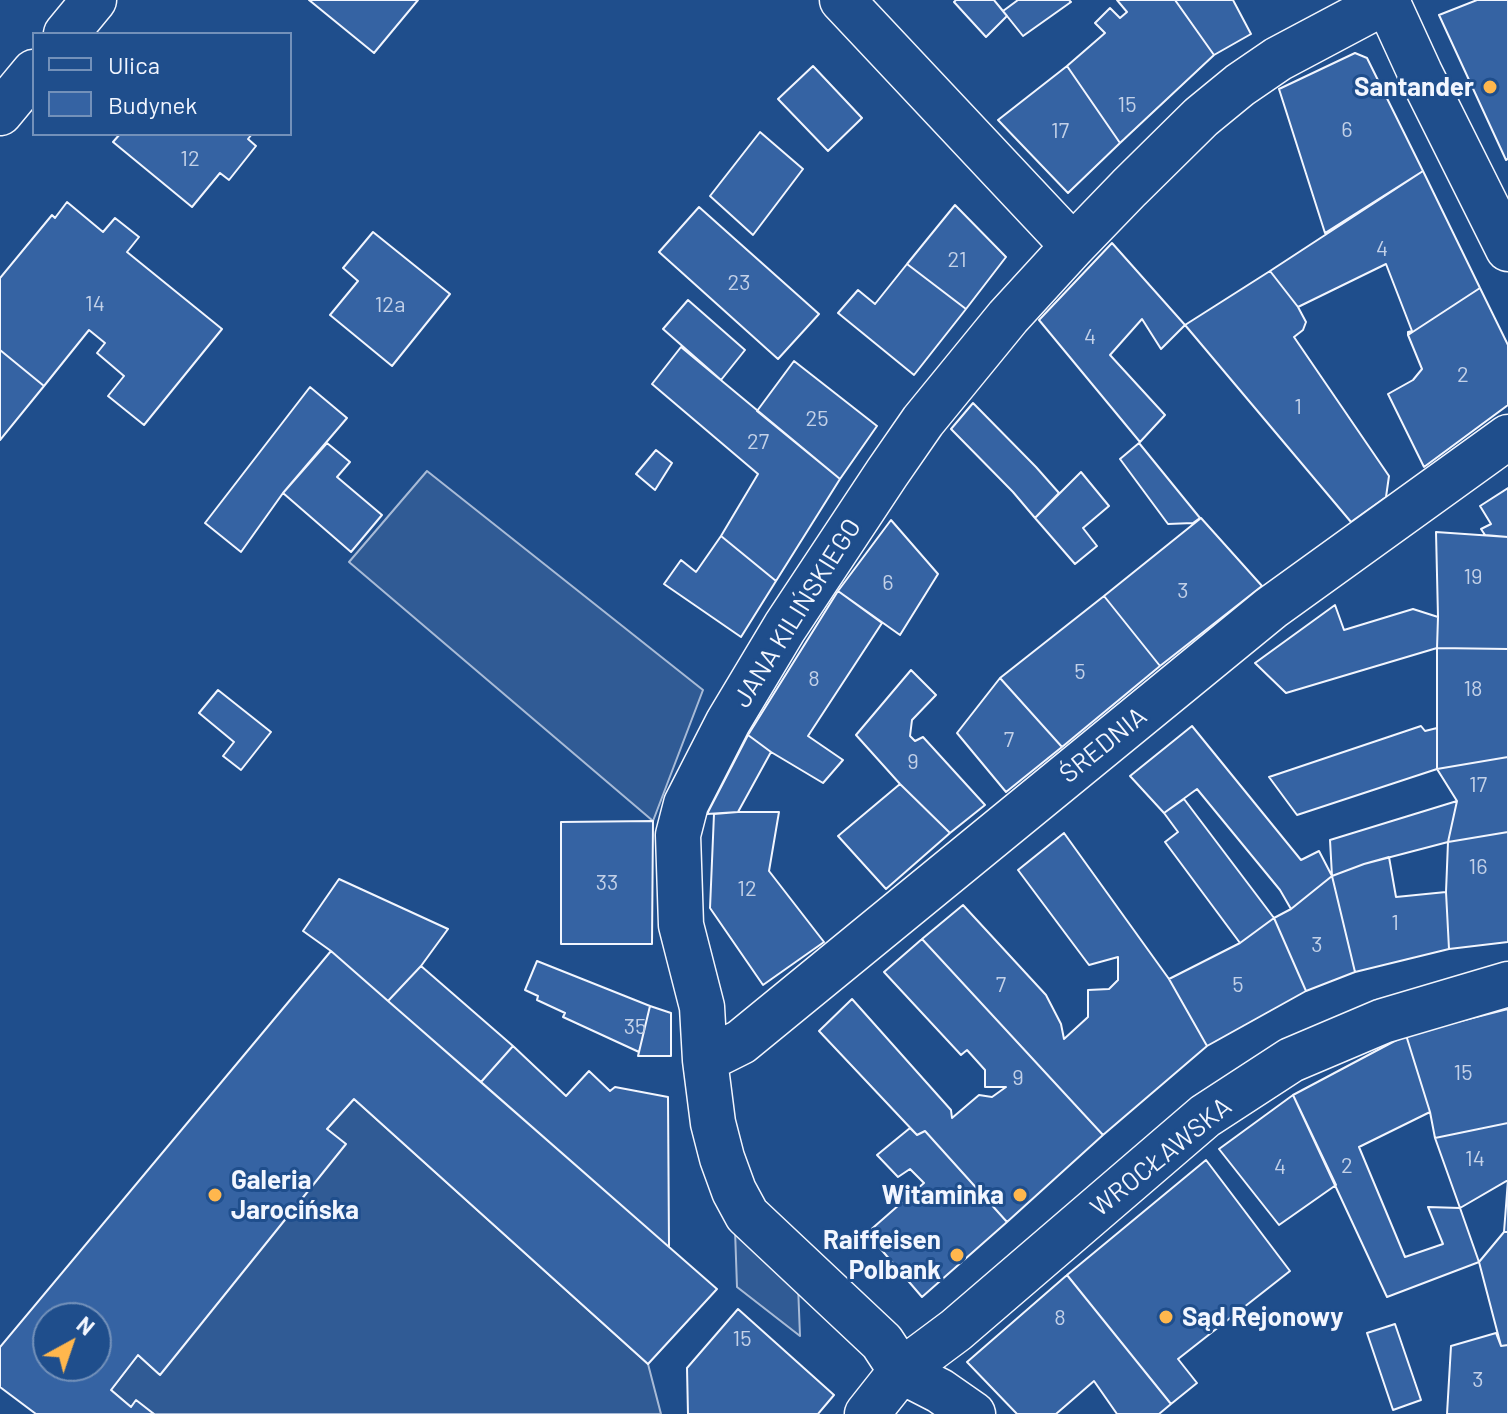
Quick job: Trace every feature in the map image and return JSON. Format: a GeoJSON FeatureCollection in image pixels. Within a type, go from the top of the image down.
{"type":"FeatureCollection","features":[{"type":"Feature","properties":{"kind":"street"},"geometry":{"type":"LineString","coordinates":[[68,32],[94,0]]}},
{"type":"Feature","properties":{"kind":"street"},"geometry":{"type":"LineString","coordinates":[[842,0],[1073,246]]}},
{"type":"Feature","properties":{"kind":"street"},"geometry":{"type":"LineString","coordinates":[[1388,0],[1420,73],[1508,249]]}},
{"type":"Feature","properties":{"kind":"street","name":"JANA KILIŃSKIEGO"},"geometry":{"type":"LineString","coordinates":[[901,1371],[882,1342],[747,1215],[734,1191],[713,1123],[702,1007],[681,925],[678,835],[686,804],[728,722],[785,627],[923,421],[1008,317],[1073,246],[1201,117],[1278,59],[1388,0]]}},
{"type":"Feature","properties":{"kind":"street"},"geometry":{"type":"LineString","coordinates":[[0,113],[32,74]]}},
{"type":"Feature","properties":{"kind":"street","name":"ŚREDNIA"},"geometry":{"type":"LineString","coordinates":[[705,1060],[741,1042],[1271,608],[1508,437]]}},
{"type":"Feature","properties":{"kind":"street","name":"WROCŁAWSKA"},"geometry":{"type":"LineString","coordinates":[[867,1414],[901,1371],[956,1330],[1205,1116],[1291,1060],[1383,1021],[1508,984]]}},
{"type":"Feature","properties":{"kind":"street"},"geometry":{"type":"LineString","coordinates":[[901,1371],[940,1391],[973,1414]]}},
{"type":"Feature","properties":{"kind":"shaded area"},"geometry":{"type":"Polygon","coordinates":[[[427,471],[703,690],[653,821],[349,562],[427,471]]]}},
{"type":"Feature","properties":{"kind":"shaded area"},"geometry":{"type":"Polygon","coordinates":[[[354,1099],[648,1364],[661,1414],[154,1414],[131,1407],[111,1390],[138,1355],[159,1374],[327,1129],[354,1099]]]}},
{"type":"Feature","properties":{"kind":"shaded area"},"geometry":{"type":"Polygon","coordinates":[[[735,1230],[798,1285],[800,1336],[737,1287],[735,1230]]]}},
{"type":"Feature","properties":{"kind":"building"},"geometry":{"type":"Polygon","coordinates":[[[309,0],[418,0],[374,53],[309,0]]]}},
{"type":"Feature","properties":{"kind":"building"},"geometry":{"type":"Polygon","coordinates":[[[994,0],[1007,16],[986,37],[954,2],[994,0]]]}},
{"type":"Feature","properties":{"kind":"building"},"geometry":{"type":"Polygon","coordinates":[[[1018,0],[1071,2],[1023,36],[1003,11],[1018,0]]]}},
{"type":"Feature","properties":{"kind":"building"},"geometry":{"type":"Polygon","coordinates":[[[1117,0],[1175,0],[1214,55],[1120,143],[1067,66],[1105,33],[1095,23],[1110,8],[1120,18],[1127,12],[1117,0]]]}},
{"type":"Feature","properties":{"kind":"building"},"geometry":{"type":"Polygon","coordinates":[[[1175,0],[1233,0],[1251,34],[1214,55],[1175,0]]]}},
{"type":"Feature","properties":{"kind":"building","name":"Santander"},"geometry":{"type":"Polygon","coordinates":[[[1477,0],[1508,0],[1506,160],[1439,15],[1477,0]]]}},
{"type":"Feature","properties":{"kind":"building"},"geometry":{"type":"Polygon","coordinates":[[[1355,53],[1367,58],[1423,171],[1325,233],[1279,89],[1355,53]]]}},
{"type":"Feature","properties":{"kind":"building"},"geometry":{"type":"Polygon","coordinates":[[[813,66],[862,118],[828,151],[778,99],[813,66]]]}},
{"type":"Feature","properties":{"kind":"building"},"geometry":{"type":"Polygon","coordinates":[[[1067,66],[1120,143],[1068,193],[998,120],[1067,66]]]}},
{"type":"Feature","properties":{"kind":"building"},"geometry":{"type":"Polygon","coordinates":[[[760,132],[803,169],[753,235],[710,196],[760,132]]]}},
{"type":"Feature","properties":{"kind":"building"},"geometry":{"type":"Polygon","coordinates":[[[118,136],[250,136],[248,139],[256,146],[229,180],[220,173],[192,207],[113,142],[118,136]]]}},
{"type":"Feature","properties":{"kind":"building"},"geometry":{"type":"Polygon","coordinates":[[[1423,171],[1480,288],[1408,335],[1412,331],[1386,264],[1298,307],[1270,271],[1423,171]]]}},
{"type":"Feature","properties":{"kind":"building"},"geometry":{"type":"Polygon","coordinates":[[[67,202],[103,232],[115,218],[139,237],[127,252],[222,329],[144,425],[108,396],[124,376],[97,353],[105,343],[89,330],[44,386],[0,350],[0,278],[52,215],[55,218],[67,202]]]}},
{"type":"Feature","properties":{"kind":"building"},"geometry":{"type":"Polygon","coordinates":[[[955,205],[1006,257],[966,309],[907,264],[955,205]]]}},
{"type":"Feature","properties":{"kind":"building"},"geometry":{"type":"Polygon","coordinates":[[[699,207],[819,314],[778,359],[659,252],[699,207]]]}},
{"type":"Feature","properties":{"kind":"building"},"geometry":{"type":"Polygon","coordinates":[[[373,232],[450,294],[392,366],[330,315],[358,281],[343,268],[373,232]]]}},
{"type":"Feature","properties":{"kind":"building"},"geometry":{"type":"Polygon","coordinates":[[[1112,243],[1185,325],[1161,349],[1142,319],[1110,355],[1165,415],[1140,442],[1039,320],[1112,243]]]}},
{"type":"Feature","properties":{"kind":"building"},"geometry":{"type":"Polygon","coordinates":[[[907,264],[966,309],[914,375],[838,313],[858,290],[875,304],[907,264]]]}},
{"type":"Feature","properties":{"kind":"building"},"geometry":{"type":"Polygon","coordinates":[[[1270,271],[1306,322],[1303,330],[1294,337],[1389,476],[1386,497],[1351,522],[1185,325],[1270,271]]]}},
{"type":"Feature","properties":{"kind":"building"},"geometry":{"type":"Polygon","coordinates":[[[1480,288],[1508,345],[1508,405],[1424,467],[1388,394],[1413,380],[1422,369],[1408,335],[1480,288]]]}},
{"type":"Feature","properties":{"kind":"building"},"geometry":{"type":"Polygon","coordinates":[[[688,300],[745,350],[721,380],[663,329],[688,300]]]}},
{"type":"Feature","properties":{"kind":"building"},"geometry":{"type":"Polygon","coordinates":[[[681,347],[840,479],[776,581],[721,536],[758,474],[652,384],[681,347]]]}},
{"type":"Feature","properties":{"kind":"building"},"geometry":{"type":"Polygon","coordinates":[[[0,350],[44,386],[0,440],[0,350]]]}},
{"type":"Feature","properties":{"kind":"building"},"geometry":{"type":"Polygon","coordinates":[[[794,361],[877,426],[840,479],[757,411],[794,361]]]}},
{"type":"Feature","properties":{"kind":"building"},"geometry":{"type":"Polygon","coordinates":[[[310,387],[347,418],[283,493],[241,552],[205,523],[310,387]]]}},
{"type":"Feature","properties":{"kind":"building"},"geometry":{"type":"Polygon","coordinates":[[[973,403],[1059,493],[1035,518],[951,429],[973,403]]]}},
{"type":"Feature","properties":{"kind":"building"},"geometry":{"type":"Polygon","coordinates":[[[327,443],[350,462],[337,477],[382,515],[351,552],[283,493],[327,443]]]}},
{"type":"Feature","properties":{"kind":"building"},"geometry":{"type":"Polygon","coordinates":[[[1139,443],[1200,518],[1193,523],[1168,524],[1120,459],[1139,443]]]}},
{"type":"Feature","properties":{"kind":"building"},"geometry":{"type":"Polygon","coordinates":[[[656,450],[672,463],[655,490],[636,474],[656,450]]]}},
{"type":"Feature","properties":{"kind":"building"},"geometry":{"type":"Polygon","coordinates":[[[1081,472],[1109,506],[1083,528],[1097,546],[1075,564],[1035,518],[1081,472]]]}},
{"type":"Feature","properties":{"kind":"building"},"geometry":{"type":"Polygon","coordinates":[[[1508,488],[1508,537],[1485,535],[1481,529],[1491,524],[1480,506],[1508,488]]]}},
{"type":"Feature","properties":{"kind":"building"},"geometry":{"type":"Polygon","coordinates":[[[1201,518],[1262,586],[1160,666],[1104,596],[1201,518]]]}},
{"type":"Feature","properties":{"kind":"building"},"geometry":{"type":"Polygon","coordinates":[[[891,520],[938,574],[900,635],[838,591],[891,520]]]}},
{"type":"Feature","properties":{"kind":"building"},"geometry":{"type":"Polygon","coordinates":[[[1436,532],[1508,537],[1508,649],[1437,648],[1436,532]]]}},
{"type":"Feature","properties":{"kind":"building"},"geometry":{"type":"Polygon","coordinates":[[[721,536],[776,581],[741,637],[664,584],[681,560],[696,572],[721,536]]]}},
{"type":"Feature","properties":{"kind":"building"},"geometry":{"type":"Polygon","coordinates":[[[838,591],[882,623],[808,736],[843,760],[823,783],[748,735],[838,591]]]}},
{"type":"Feature","properties":{"kind":"building"},"geometry":{"type":"Polygon","coordinates":[[[1104,596],[1160,666],[1062,747],[1000,678],[1104,596]]]}},
{"type":"Feature","properties":{"kind":"building"},"geometry":{"type":"Polygon","coordinates":[[[1335,605],[1344,630],[1413,609],[1438,617],[1437,648],[1286,693],[1255,663],[1335,605]]]}},
{"type":"Feature","properties":{"kind":"building"},"geometry":{"type":"Polygon","coordinates":[[[1437,648],[1508,649],[1508,757],[1437,769],[1437,648]]]}},
{"type":"Feature","properties":{"kind":"building"},"geometry":{"type":"Polygon","coordinates":[[[911,670],[936,695],[912,720],[910,736],[915,741],[923,737],[985,805],[950,833],[856,735],[911,670]]]}},
{"type":"Feature","properties":{"kind":"building"},"geometry":{"type":"Polygon","coordinates":[[[1000,678],[1062,747],[1006,792],[957,733],[1000,678]]]}},
{"type":"Feature","properties":{"kind":"building"},"geometry":{"type":"Polygon","coordinates":[[[218,690],[271,732],[241,770],[223,756],[234,742],[199,713],[218,690]]]}},
{"type":"Feature","properties":{"kind":"building"},"geometry":{"type":"Polygon","coordinates":[[[1192,726],[1301,860],[1319,851],[1332,876],[1291,909],[1280,890],[1197,789],[1164,813],[1130,776],[1192,726]]]}},
{"type":"Feature","properties":{"kind":"building"},"geometry":{"type":"Polygon","coordinates":[[[1421,726],[1425,731],[1437,728],[1437,769],[1297,815],[1269,777],[1421,726]]]}},
{"type":"Feature","properties":{"kind":"building"},"geometry":{"type":"Polygon","coordinates":[[[748,735],[771,752],[738,812],[707,814],[748,735]]]}},
{"type":"Feature","properties":{"kind":"building"},"geometry":{"type":"Polygon","coordinates":[[[1508,757],[1508,832],[1448,842],[1457,801],[1437,769],[1508,757]]]}},
{"type":"Feature","properties":{"kind":"building"},"geometry":{"type":"Polygon","coordinates":[[[900,784],[950,833],[886,889],[838,836],[900,784]]]}},
{"type":"Feature","properties":{"kind":"building"},"geometry":{"type":"Polygon","coordinates":[[[1184,799],[1274,918],[1240,943],[1165,842],[1178,832],[1164,813],[1184,799]]]}},
{"type":"Feature","properties":{"kind":"building"},"geometry":{"type":"Polygon","coordinates":[[[1457,801],[1448,842],[1364,864],[1332,876],[1330,840],[1457,801]]]}},
{"type":"Feature","properties":{"kind":"building"},"geometry":{"type":"Polygon","coordinates":[[[779,812],[769,871],[824,942],[763,985],[710,908],[714,814],[779,812]]]}},
{"type":"Feature","properties":{"kind":"building"},"geometry":{"type":"Polygon","coordinates":[[[653,821],[652,944],[561,944],[561,822],[653,821]]]}},
{"type":"Feature","properties":{"kind":"building"},"geometry":{"type":"Polygon","coordinates":[[[1508,832],[1508,942],[1449,949],[1446,892],[1448,842],[1508,832]]]}},
{"type":"Feature","properties":{"kind":"building"},"geometry":{"type":"Polygon","coordinates":[[[1064,833],[1169,979],[1207,1046],[1103,1135],[922,939],[963,905],[1046,995],[1061,1024],[1064,1039],[1088,1017],[1088,990],[1109,989],[1118,980],[1118,957],[1089,965],[1018,870],[1064,833]]]}},
{"type":"Feature","properties":{"kind":"building"},"geometry":{"type":"Polygon","coordinates":[[[1389,857],[1396,897],[1446,892],[1449,949],[1355,972],[1332,876],[1389,857]]]}},
{"type":"Feature","properties":{"kind":"building"},"geometry":{"type":"Polygon","coordinates":[[[1332,876],[1355,972],[1306,991],[1274,918],[1291,909],[1332,876]]]}},
{"type":"Feature","properties":{"kind":"building"},"geometry":{"type":"Polygon","coordinates":[[[339,879],[448,929],[421,966],[388,1001],[303,931],[339,879]]]}},
{"type":"Feature","properties":{"kind":"building"},"geometry":{"type":"Polygon","coordinates":[[[1274,918],[1306,991],[1207,1046],[1169,979],[1240,943],[1274,918]]]}},
{"type":"Feature","properties":{"kind":"building"},"geometry":{"type":"Polygon","coordinates":[[[922,939],[1103,1135],[1007,1222],[925,1131],[917,1135],[819,1031],[852,999],[951,1110],[952,1118],[979,1095],[992,1097],[1006,1087],[985,1087],[985,1070],[967,1050],[961,1055],[884,972],[922,939]]]}},
{"type":"Feature","properties":{"kind":"building","name":"Galeria Jarocińska"},"geometry":{"type":"Polygon","coordinates":[[[331,951],[717,1289],[648,1364],[354,1099],[327,1129],[346,1144],[160,1375],[138,1355],[111,1390],[131,1407],[136,1400],[154,1414],[36,1414],[0,1387],[0,1347],[32,1309],[32,1382],[112,1382],[112,1302],[38,1302],[331,951]]]}},
{"type":"Feature","properties":{"kind":"building"},"geometry":{"type":"Polygon","coordinates":[[[537,961],[650,1006],[639,1052],[563,1017],[565,1013],[537,1000],[538,996],[525,990],[537,961]]]}},
{"type":"Feature","properties":{"kind":"building"},"geometry":{"type":"Polygon","coordinates":[[[421,966],[513,1046],[481,1082],[388,1001],[421,966]]]}},
{"type":"Feature","properties":{"kind":"building"},"geometry":{"type":"Polygon","coordinates":[[[650,1006],[671,1013],[671,1056],[638,1056],[650,1006]]]}},
{"type":"Feature","properties":{"kind":"building"},"geometry":{"type":"Polygon","coordinates":[[[1508,1009],[1508,1123],[1435,1138],[1406,1035],[1508,1009]]]}},
{"type":"Feature","properties":{"kind":"building"},"geometry":{"type":"Polygon","coordinates":[[[1406,1035],[1430,1112],[1359,1147],[1405,1257],[1443,1244],[1428,1207],[1460,1208],[1479,1262],[1387,1297],[1293,1095],[1406,1035]]]}},
{"type":"Feature","properties":{"kind":"building"},"geometry":{"type":"Polygon","coordinates":[[[513,1046],[566,1096],[589,1071],[610,1091],[615,1087],[668,1097],[669,1247],[481,1082],[513,1046]]]}},
{"type":"Feature","properties":{"kind":"building"},"geometry":{"type":"Polygon","coordinates":[[[1293,1095],[1336,1185],[1279,1225],[1219,1149],[1293,1095]]]}},
{"type":"Feature","properties":{"kind":"building"},"geometry":{"type":"Polygon","coordinates":[[[1508,1123],[1508,1180],[1460,1208],[1435,1138],[1508,1123]]]}},
{"type":"Feature","properties":{"kind":"building"},"geometry":{"type":"Polygon","coordinates":[[[910,1128],[917,1135],[925,1131],[1007,1222],[922,1297],[867,1233],[924,1183],[910,1169],[898,1177],[877,1155],[910,1128]]]}},
{"type":"Feature","properties":{"kind":"building","name":"Sąd Rejonowy"},"geometry":{"type":"Polygon","coordinates":[[[1206,1160],[1290,1271],[1178,1359],[1197,1383],[1171,1404],[1067,1275],[1206,1160]]]}},
{"type":"Feature","properties":{"kind":"building"},"geometry":{"type":"Polygon","coordinates":[[[1508,1180],[1508,1232],[1504,1232],[1508,1180]]]}},
{"type":"Feature","properties":{"kind":"building"},"geometry":{"type":"Polygon","coordinates":[[[1504,1232],[1508,1232],[1508,1345],[1501,1346],[1479,1262],[1504,1232]]]}},
{"type":"Feature","properties":{"kind":"building"},"geometry":{"type":"Polygon","coordinates":[[[1067,1275],[1171,1404],[1159,1414],[1117,1414],[1094,1381],[1056,1414],[1017,1414],[967,1362],[1067,1275]]]}},
{"type":"Feature","properties":{"kind":"building"},"geometry":{"type":"Polygon","coordinates":[[[738,1309],[834,1395],[818,1414],[688,1414],[687,1368],[738,1309]]]}},
{"type":"Feature","properties":{"kind":"building"},"geometry":{"type":"Polygon","coordinates":[[[1395,1324],[1421,1400],[1393,1410],[1367,1333],[1395,1324]]]}},
{"type":"Feature","properties":{"kind":"building"},"geometry":{"type":"Polygon","coordinates":[[[1496,1333],[1501,1346],[1508,1345],[1508,1414],[1447,1414],[1451,1346],[1496,1333]]]}},
{"type":"Feature","properties":{"kind":"place","name":"Santander"},"geometry":{"type":"Point","coordinates":[1490,87]}},
{"type":"Feature","properties":{"kind":"place","name":"Galeria Jarocińska"},"geometry":{"type":"Point","coordinates":[215,1195]}},
{"type":"Feature","properties":{"kind":"place","name":"Witaminka"},"geometry":{"type":"Point","coordinates":[1020,1195]}},
{"type":"Feature","properties":{"kind":"place","name":"Raiffeisen Polbank"},"geometry":{"type":"Point","coordinates":[957,1255]}},
{"type":"Feature","properties":{"kind":"place","name":"Sąd Rejonowy"},"geometry":{"type":"Point","coordinates":[1166,1317]}}]}
